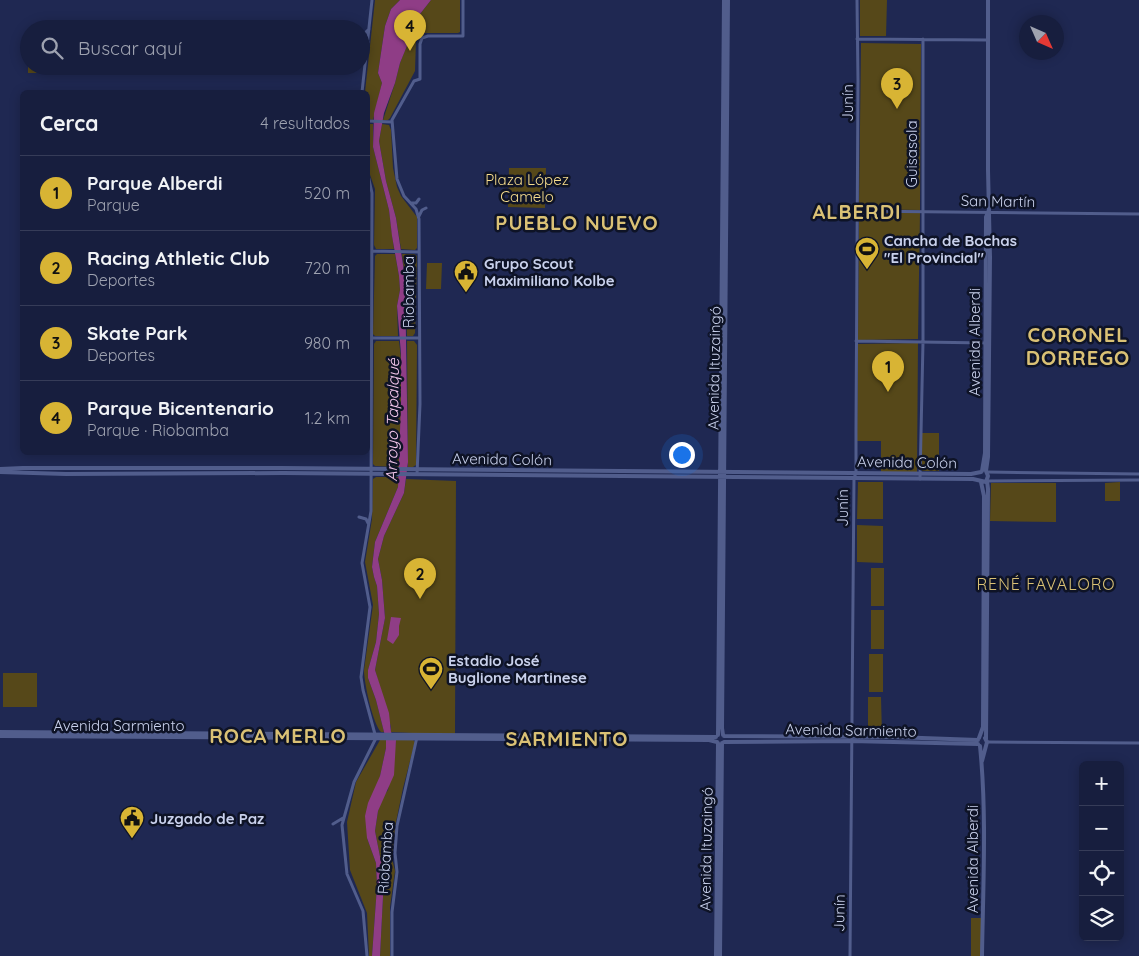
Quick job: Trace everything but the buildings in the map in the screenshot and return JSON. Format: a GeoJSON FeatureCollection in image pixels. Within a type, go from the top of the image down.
{"type":"FeatureCollection","features":[{"type":"Feature","properties":{"kind":"main road","name":"Avenida Ituzaingó"},"geometry":{"type":"LineString","coordinates":[[724,0],[722,475],[722,728],[724,736]]}},
{"type":"Feature","properties":{"kind":"main road","name":"Avenida Ituzaingó"},"geometry":{"type":"LineString","coordinates":[[718,956],[728,0]]}},
{"type":"Feature","properties":{"kind":"main road","name":"Avenida Alberdi"},"geometry":{"type":"LineString","coordinates":[[982,742],[984,496],[981,480],[988,457],[986,217],[988,212],[988,0]]}},
{"type":"Feature","properties":{"kind":"main road","name":"Avenida Colón"},"geometry":{"type":"LineString","coordinates":[[0,471],[23,468],[372,472]]}},
{"type":"Feature","properties":{"kind":"main road","name":"Avenida Colón"},"geometry":{"type":"LineString","coordinates":[[0,471],[23,474],[415,472],[854,478],[920,477],[984,472]]}},
{"type":"Feature","properties":{"kind":"main road","name":"Avenida Alberdi"},"geometry":{"type":"LineString","coordinates":[[982,956],[982,742],[988,498],[987,481],[984,472]]}},
{"type":"Feature","properties":{"kind":"main road","name":"Avenida Colón"},"geometry":{"type":"LineString","coordinates":[[722,475],[856,473],[987,481]]}},
{"type":"Feature","properties":{"kind":"main road","name":"Avenida Sarmiento"},"geometry":{"type":"LineString","coordinates":[[0,732],[719,740],[851,739]]}},
{"type":"Feature","properties":{"kind":"main road","name":"Avenida Sarmiento"},"geometry":{"type":"LineString","coordinates":[[0,736],[378,736]]}},
{"type":"Feature","properties":{"kind":"main road","name":"Avenida Sarmiento"},"geometry":{"type":"LineString","coordinates":[[719,740],[724,736],[982,742]]}},
{"type":"Feature","properties":{"kind":"street"},"geometry":{"type":"LineString","coordinates":[[370,26],[372,0]]}},
{"type":"Feature","properties":{"kind":"street"},"geometry":{"type":"LineString","coordinates":[[370,121],[392,122],[414,81],[420,79],[420,44],[422,38],[428,36],[464,36],[463,0]]}},
{"type":"Feature","properties":{"kind":"street","name":"Junín"},"geometry":{"type":"LineString","coordinates":[[850,956],[854,478],[856,473],[857,0]]}},
{"type":"Feature","properties":{"kind":"street"},"geometry":{"type":"LineString","coordinates":[[857,39],[988,40]]}},
{"type":"Feature","properties":{"kind":"street","name":"Guisasola"},"geometry":{"type":"LineString","coordinates":[[920,477],[923,342],[923,39]]}},
{"type":"Feature","properties":{"kind":"street"},"geometry":{"type":"LineString","coordinates":[[362,90],[364,75]]}},
{"type":"Feature","properties":{"kind":"street","name":"Riobamba"},"geometry":{"type":"LineString","coordinates":[[392,122],[397,179],[404,196],[416,209],[419,219],[420,425],[415,472]]}},
{"type":"Feature","properties":{"kind":"street"},"geometry":{"type":"LineString","coordinates":[[366,956],[363,911],[347,874],[343,818],[354,782],[378,736],[361,681],[370,610],[362,563],[370,518],[372,472],[372,190],[370,182]]}},
{"type":"Feature","properties":{"kind":"street"},"geometry":{"type":"LineString","coordinates":[[411,203],[416,204],[419,199]]}},
{"type":"Feature","properties":{"kind":"street"},"geometry":{"type":"LineString","coordinates":[[419,219],[422,210],[426,208]]}},
{"type":"Feature","properties":{"kind":"street","name":"San Martín"},"geometry":{"type":"LineString","coordinates":[[856,211],[1139,214]]}},
{"type":"Feature","properties":{"kind":"street"},"geometry":{"type":"LineString","coordinates":[[372,251],[420,252]]}},
{"type":"Feature","properties":{"kind":"street"},"geometry":{"type":"LineString","coordinates":[[372,338],[419,338]]}},
{"type":"Feature","properties":{"kind":"street"},"geometry":{"type":"LineString","coordinates":[[856,341],[987,343]]}},
{"type":"Feature","properties":{"kind":"street","name":"Avenida Colón"},"geometry":{"type":"LineString","coordinates":[[984,472],[1139,474]]}},
{"type":"Feature","properties":{"kind":"street"},"geometry":{"type":"LineString","coordinates":[[987,481],[1139,480]]}},
{"type":"Feature","properties":{"kind":"street"},"geometry":{"type":"LineString","coordinates":[[368,532],[367,520],[359,517],[367,515],[370,506]]}},
{"type":"Feature","properties":{"kind":"street","name":"Riobamba"},"geometry":{"type":"LineString","coordinates":[[392,956],[392,912],[397,872],[394,853],[396,834],[417,736]]}},
{"type":"Feature","properties":{"kind":"street","name":"Avenida Sarmiento"},"geometry":{"type":"LineString","coordinates":[[982,742],[1139,743]]}},
{"type":"Feature","properties":{"kind":"street"},"geometry":{"type":"LineString","coordinates":[[343,818],[341,821],[333,824],[343,830]]}},
{"type":"Feature","properties":{"kind":"green space"},"geometry":{"type":"Polygon","coordinates":[[[375,0],[400,0],[391,9],[385,26],[378,73],[382,83],[373,120],[370,119],[370,90],[365,90],[367,75],[370,75],[370,46],[375,0]]]}},
{"type":"Feature","properties":{"kind":"green space"},"geometry":{"type":"Polygon","coordinates":[[[431,0],[460,0],[460,32],[420,33],[416,40],[415,71],[390,118],[383,120],[409,40],[420,14],[431,0]]]}},
{"type":"Feature","properties":{"kind":"green space"},"geometry":{"type":"Polygon","coordinates":[[[860,0],[887,0],[886,36],[860,36],[860,0]]]}},
{"type":"Feature","properties":{"kind":"green space"},"geometry":{"type":"Polygon","coordinates":[[[861,43],[921,44],[920,210],[859,209],[861,43]]]}},
{"type":"Feature","properties":{"kind":"green space"},"geometry":{"type":"Polygon","coordinates":[[[370,124],[373,124],[373,147],[389,210],[394,249],[376,249],[374,245],[375,189],[370,175],[370,124]]]}},
{"type":"Feature","properties":{"kind":"green space"},"geometry":{"type":"Polygon","coordinates":[[[382,124],[389,125],[391,130],[393,168],[397,187],[401,196],[417,217],[417,248],[415,250],[401,249],[379,141],[382,124]]]}},
{"type":"Feature","properties":{"kind":"green space","name":"Plaza López Camelo"},"geometry":{"type":"Polygon","coordinates":[[[509,168],[546,168],[545,208],[508,207],[509,168]]]}},
{"type":"Feature","properties":{"kind":"green space"},"geometry":{"type":"Polygon","coordinates":[[[859,213],[920,213],[918,339],[858,340],[859,213]]]}},
{"type":"Feature","properties":{"kind":"green space"},"geometry":{"type":"Polygon","coordinates":[[[377,254],[395,254],[400,290],[397,306],[398,336],[375,336],[373,334],[375,256],[377,254]]]}},
{"type":"Feature","properties":{"kind":"green space"},"geometry":{"type":"Polygon","coordinates":[[[402,254],[414,254],[417,256],[415,333],[413,336],[407,336],[405,278],[402,254]]]}},
{"type":"Feature","properties":{"kind":"green space"},"geometry":{"type":"Polygon","coordinates":[[[427,263],[442,263],[441,289],[426,289],[427,263]]]}},
{"type":"Feature","properties":{"kind":"green space"},"geometry":{"type":"Polygon","coordinates":[[[376,341],[399,341],[402,388],[399,467],[375,466],[373,464],[374,344],[376,341]]]}},
{"type":"Feature","properties":{"kind":"green space"},"geometry":{"type":"Polygon","coordinates":[[[407,341],[414,341],[417,345],[416,465],[413,467],[408,467],[407,341]]]}},
{"type":"Feature","properties":{"kind":"green space"},"geometry":{"type":"Polygon","coordinates":[[[918,343],[917,472],[881,472],[881,441],[857,441],[858,344],[918,343]]]}},
{"type":"Feature","properties":{"kind":"green space"},"geometry":{"type":"Polygon","coordinates":[[[922,433],[939,433],[939,471],[922,471],[922,433]]]}},
{"type":"Feature","properties":{"kind":"green space"},"geometry":{"type":"Polygon","coordinates":[[[376,477],[398,477],[398,487],[375,542],[372,567],[377,586],[379,614],[376,642],[368,670],[368,678],[384,732],[381,732],[378,728],[372,712],[364,676],[373,605],[365,562],[372,519],[373,479],[376,477]]]}},
{"type":"Feature","properties":{"kind":"green space"},"geometry":{"type":"Polygon","coordinates":[[[406,479],[456,481],[455,735],[391,732],[375,670],[385,618],[378,559],[384,536],[404,493],[406,479]]]}},
{"type":"Feature","properties":{"kind":"green space"},"geometry":{"type":"Polygon","coordinates":[[[858,482],[883,482],[883,519],[857,519],[858,482]]]}},
{"type":"Feature","properties":{"kind":"green space"},"geometry":{"type":"Polygon","coordinates":[[[1120,482],[1120,501],[1105,501],[1105,483],[1120,482]]]}},
{"type":"Feature","properties":{"kind":"green space"},"geometry":{"type":"Polygon","coordinates":[[[991,483],[1056,483],[1056,522],[990,521],[991,483]]]}},
{"type":"Feature","properties":{"kind":"green space"},"geometry":{"type":"Polygon","coordinates":[[[857,525],[883,526],[883,563],[857,562],[857,525]]]}},
{"type":"Feature","properties":{"kind":"green space"},"geometry":{"type":"Polygon","coordinates":[[[871,568],[884,568],[884,606],[871,606],[871,568]]]}},
{"type":"Feature","properties":{"kind":"green space"},"geometry":{"type":"Polygon","coordinates":[[[871,610],[884,610],[884,649],[871,649],[871,610]]]}},
{"type":"Feature","properties":{"kind":"green space"},"geometry":{"type":"Polygon","coordinates":[[[869,654],[883,654],[883,692],[869,692],[869,654]]]}},
{"type":"Feature","properties":{"kind":"green space"},"geometry":{"type":"Polygon","coordinates":[[[3,673],[37,673],[37,707],[3,707],[3,673]]]}},
{"type":"Feature","properties":{"kind":"green space"},"geometry":{"type":"Polygon","coordinates":[[[868,697],[881,697],[882,735],[868,735],[868,697]]]}},
{"type":"Feature","properties":{"kind":"green space"},"geometry":{"type":"Polygon","coordinates":[[[380,740],[386,740],[386,748],[367,838],[376,863],[377,886],[372,956],[369,956],[367,913],[350,870],[347,822],[356,782],[380,740]]]}},
{"type":"Feature","properties":{"kind":"green space"},"geometry":{"type":"Polygon","coordinates":[[[396,740],[413,740],[415,742],[395,827],[392,858],[395,871],[390,907],[390,956],[380,956],[384,877],[375,831],[382,798],[388,790],[396,740]]]}},
{"type":"Feature","properties":{"kind":"green space"},"geometry":{"type":"Polygon","coordinates":[[[971,918],[981,918],[981,956],[971,956],[971,918]]]}},
{"type":"Feature","properties":{"kind":"shaded area"},"geometry":{"type":"Polygon","coordinates":[[[400,0],[431,0],[420,14],[400,63],[384,113],[379,141],[386,181],[396,218],[405,278],[408,462],[404,493],[384,536],[378,559],[385,618],[375,670],[389,713],[391,732],[396,740],[394,775],[378,811],[375,831],[384,877],[380,956],[372,956],[377,886],[376,863],[367,838],[365,816],[368,803],[380,776],[386,740],[376,700],[368,678],[368,670],[376,642],[379,614],[377,586],[372,567],[375,542],[398,487],[401,403],[401,354],[397,306],[400,290],[399,276],[389,210],[373,147],[374,113],[382,83],[378,73],[385,26],[391,9],[400,0]]]}},
{"type":"Feature","properties":{"kind":"shaded area"},"geometry":{"type":"Polygon","coordinates":[[[391,617],[401,618],[399,635],[393,644],[387,640],[391,617]]]}},
{"type":"Feature","properties":{"kind":"place","name":"Parque Bicentenario"},"geometry":{"type":"Point","coordinates":[410,51]}},
{"type":"Feature","properties":{"kind":"place","name":"Skate Park"},"geometry":{"type":"Point","coordinates":[897,109]}},
{"type":"Feature","properties":{"kind":"place","name":"Cancha de Bochas \"El Provincial\""},"geometry":{"type":"Point","coordinates":[867,270]}},
{"type":"Feature","properties":{"kind":"place","name":"Grupo Scout Maximiliano Kolbe"},"geometry":{"type":"Point","coordinates":[466,293]}},
{"type":"Feature","properties":{"kind":"place","name":"Parque Alberdi"},"geometry":{"type":"Point","coordinates":[888,392]}},
{"type":"Feature","properties":{"kind":"place","name":"Racing Athletic Club"},"geometry":{"type":"Point","coordinates":[420,599]}},
{"type":"Feature","properties":{"kind":"place","name":"Estadio José Buglione Martinese"},"geometry":{"type":"Point","coordinates":[431,690]}},
{"type":"Feature","properties":{"kind":"place","name":"Juzgado de Paz"},"geometry":{"type":"Point","coordinates":[132,839]}},
{"type":"Feature","properties":{"kind":"district","name":"ALBERDI"},"geometry":{"type":"Point","coordinates":[857,211]}},
{"type":"Feature","properties":{"kind":"district","name":"PUEBLO NUEVO"},"geometry":{"type":"Point","coordinates":[577,222]}},
{"type":"Feature","properties":{"kind":"district","name":"CORONEL DORREGO"},"geometry":{"type":"Point","coordinates":[1078,346]}},
{"type":"Feature","properties":{"kind":"district","name":"RENÉ FAVALORO"},"geometry":{"type":"Point","coordinates":[1046,584]}},
{"type":"Feature","properties":{"kind":"district","name":"ROCA MERLO"},"geometry":{"type":"Point","coordinates":[278,735]}},
{"type":"Feature","properties":{"kind":"district","name":"SARMIENTO"},"geometry":{"type":"Point","coordinates":[567,738]}},
{"type":"Feature","properties":{"kind":"water label","name":"Arroyo Tapalqué"},"geometry":{"type":"Point","coordinates":[392,420]}}]}
